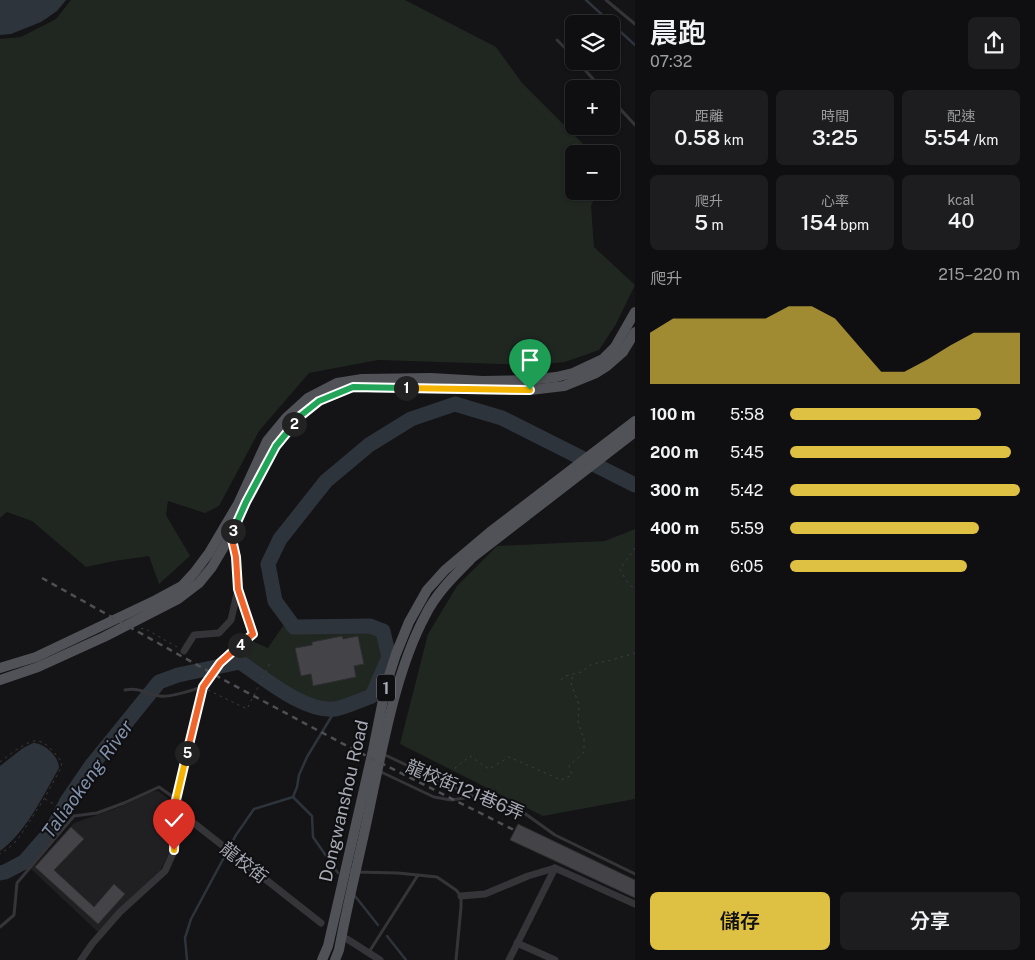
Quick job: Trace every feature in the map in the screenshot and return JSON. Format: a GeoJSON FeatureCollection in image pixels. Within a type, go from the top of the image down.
{"type":"FeatureCollection","features":[{"type":"Feature","properties":{"kind":"main road"},"geometry":{"type":"LineString","coordinates":[[0,680],[38,667],[104,637],[178,599],[199,583],[212,567],[267,441],[286,418],[308,398],[336,383],[362,379],[529,380],[573,373],[603,359],[615,347],[635,312]]}},
{"type":"Feature","properties":{"kind":"main road"},"geometry":{"type":"LineString","coordinates":[[0,668],[36,657],[182,586],[227,532],[246,502],[276,446],[299,417],[319,401],[353,387],[514,390],[564,386],[596,373],[607,366],[623,352],[635,332]]}},
{"type":"Feature","properties":{"kind":"main road","name":"1"},"geometry":{"type":"LineString","coordinates":[[564,481],[600,447],[635,421]]}},
{"type":"Feature","properties":{"kind":"main road","name":"1"},"geometry":{"type":"LineString","coordinates":[[564,481],[635,432]]}},
{"type":"Feature","properties":{"kind":"main road","name":"Dongwanshou Road"},"geometry":{"type":"LineString","coordinates":[[377,752],[386,685],[409,622],[427,590],[445,570],[490,532],[564,481]]}},
{"type":"Feature","properties":{"kind":"main road","name":"Dongwanshou Road"},"geometry":{"type":"LineString","coordinates":[[335,960],[339,950],[351,872],[377,752],[410,650],[425,615],[438,594],[452,577],[473,557],[564,481]]}},
{"type":"Feature","properties":{"kind":"main road"},"geometry":{"type":"LineString","coordinates":[[386,685],[397,688]]}},
{"type":"Feature","properties":{"kind":"main road","name":"Dongwanshou Road"},"geometry":{"type":"LineString","coordinates":[[322,960],[351,872]]}},
{"type":"Feature","properties":{"kind":"street"},"geometry":{"type":"LineString","coordinates":[[184,650],[194,635],[219,634],[230,620],[238,589]]}},
{"type":"Feature","properties":{"kind":"street"},"geometry":{"type":"LineString","coordinates":[[81,960],[92,944],[120,912],[165,871],[174,850],[176,809]]}},
{"type":"Feature","properties":{"kind":"street","name":"龍校街"},"geometry":{"type":"LineString","coordinates":[[176,809],[321,923]]}},
{"type":"Feature","properties":{"kind":"street"},"geometry":{"type":"LineString","coordinates":[[461,896],[485,894],[528,876],[555,868],[635,904]]}},
{"type":"Feature","properties":{"kind":"street"},"geometry":{"type":"LineString","coordinates":[[509,960],[555,868]]}},
{"type":"Feature","properties":{"kind":"street"},"geometry":{"type":"LineString","coordinates":[[347,939],[380,960]]}},
{"type":"Feature","properties":{"kind":"street"},"geometry":{"type":"LineString","coordinates":[[517,943],[555,960]]}},
{"type":"Feature","properties":{"kind":"lane"},"geometry":{"type":"LineString","coordinates":[[606,0],[635,24]]}},
{"type":"Feature","properties":{"kind":"lane"},"geometry":{"type":"LineString","coordinates":[[558,40],[565,47]]}},
{"type":"Feature","properties":{"kind":"lane"},"geometry":{"type":"LineString","coordinates":[[585,70],[594,80]]}},
{"type":"Feature","properties":{"kind":"lane"},"geometry":{"type":"LineString","coordinates":[[620,109],[635,125]]}},
{"type":"Feature","properties":{"kind":"lane"},"geometry":{"type":"LineString","coordinates":[[176,809],[176,800],[203,687],[220,663],[253,634],[238,589],[236,557],[227,532]]}},
{"type":"Feature","properties":{"kind":"lane"},"geometry":{"type":"LineString","coordinates":[[229,655],[241,655]]}},
{"type":"Feature","properties":{"kind":"lane"},"geometry":{"type":"LineString","coordinates":[[375,680],[386,685]]}},
{"type":"Feature","properties":{"kind":"lane"},"geometry":{"type":"LineString","coordinates":[[125,690],[137,689],[160,696],[168,696],[203,687]]}},
{"type":"Feature","properties":{"kind":"lane","name":"龍校街121巷6弄"},"geometry":{"type":"LineString","coordinates":[[377,752],[472,796],[491,798],[520,810],[555,835],[635,874]]}},
{"type":"Feature","properties":{"kind":"lane"},"geometry":{"type":"LineString","coordinates":[[373,768],[434,797],[451,800],[472,796]]}},
{"type":"Feature","properties":{"kind":"lane"},"geometry":{"type":"LineString","coordinates":[[0,927],[14,915],[17,883],[74,816],[97,812],[159,787],[176,800]]}},
{"type":"Feature","properties":{"kind":"lane"},"geometry":{"type":"LineString","coordinates":[[351,872],[398,873],[437,877],[456,890],[461,896],[462,907],[456,960]]}},
{"type":"Feature","properties":{"kind":"lane"},"geometry":{"type":"LineString","coordinates":[[368,953],[418,875]]}},
{"type":"Feature","properties":{"kind":"path"},"geometry":{"type":"LineString","coordinates":[[635,548],[620,569],[631,587],[635,588]]}},
{"type":"Feature","properties":{"kind":"path"},"geometry":{"type":"LineString","coordinates":[[137,631],[144,628],[184,650]]}},
{"type":"Feature","properties":{"kind":"path"},"geometry":{"type":"LineString","coordinates":[[561,680],[566,676],[581,672],[592,664],[635,653]]}},
{"type":"Feature","properties":{"kind":"path"},"geometry":{"type":"LineString","coordinates":[[203,687],[247,709],[270,663]]}},
{"type":"Feature","properties":{"kind":"path"},"geometry":{"type":"LineString","coordinates":[[444,783],[456,768],[470,756],[489,769],[509,756],[561,780],[572,775],[569,766],[584,752],[584,739],[578,722],[579,705],[571,683],[573,674]]}},
{"type":"Feature","properties":{"kind":"path"},"geometry":{"type":"LineString","coordinates":[[0,762],[32,741],[39,741],[46,745],[62,762],[61,768],[44,798],[18,839],[0,854]]}},
{"type":"Feature","properties":{"kind":"path"},"geometry":{"type":"LineString","coordinates":[[44,798],[74,816]]}},
{"type":"Feature","properties":{"kind":"shaded area"},"geometry":{"type":"Polygon","coordinates":[[[0,0],[66,0],[57,11],[41,22],[11,34],[0,35],[0,0]]]}},
{"type":"Feature","properties":{"kind":"shaded area"},"geometry":{"type":"Polygon","coordinates":[[[71,0],[405,0],[496,47],[522,83],[565,126],[565,135],[574,135],[584,145],[565,145],[565,200],[593,200],[591,206],[594,247],[635,285],[616,324],[599,350],[565,362],[534,365],[378,360],[309,373],[259,431],[219,506],[205,513],[168,501],[166,515],[190,556],[159,584],[149,556],[86,567],[32,521],[7,512],[0,518],[0,39],[21,37],[56,19],[71,0]]]}},
{"type":"Feature","properties":{"kind":"shaded area"},"geometry":{"type":"Polygon","coordinates":[[[635,529],[635,799],[543,816],[400,744],[428,634],[457,586],[497,546],[605,541],[635,529]]]}},
{"type":"Feature","properties":{"kind":"shaded area"},"geometry":{"type":"Polygon","coordinates":[[[283,626],[292,632],[366,631],[379,635],[384,656],[371,691],[341,703],[325,705],[299,697],[239,658],[252,641],[268,648],[283,626]]]}},
{"type":"Feature","properties":{"kind":"shaded area"},"geometry":{"type":"Polygon","coordinates":[[[33,743],[42,745],[50,751],[54,755],[59,768],[26,824],[0,851],[0,766],[23,748],[33,743]]]}},
{"type":"Feature","properties":{"kind":"shaded area"},"geometry":{"type":"Polygon","coordinates":[[[158,791],[169,799],[172,804],[171,849],[160,871],[124,904],[98,932],[31,869],[74,823],[120,807],[149,792],[158,791]]]}},
{"type":"Feature","properties":{"kind":"building"},"geometry":{"type":"Polygon","coordinates":[[[342,636],[343,639],[358,636],[364,664],[354,666],[356,677],[313,686],[311,674],[301,676],[295,648],[312,645],[312,642],[342,636]]]}},
{"type":"Feature","properties":{"kind":"building"},"geometry":{"type":"Polygon","coordinates":[[[518,824],[635,880],[635,898],[510,840],[518,824]]]}},
{"type":"Feature","properties":{"kind":"building"},"geometry":{"type":"Polygon","coordinates":[[[71,827],[84,839],[54,870],[94,907],[114,884],[125,894],[98,924],[35,867],[71,827]]]}},
{"type":"Feature","properties":{"kind":"waterway"},"geometry":{"type":"LineString","coordinates":[[586,0],[635,45]]}},
{"type":"Feature","properties":{"kind":"waterway","name":"Taliaokeng River"},"geometry":{"type":"LineString","coordinates":[[0,873],[24,862],[52,830],[67,801],[91,766],[159,682],[178,675],[240,662],[285,693],[311,706],[335,709],[372,696],[389,657],[383,631],[370,626],[294,627],[275,601],[268,564],[280,539],[326,481],[369,445],[411,419],[455,404],[502,418],[635,485]]}},
{"type":"Feature","properties":{"kind":"waterway"},"geometry":{"type":"LineString","coordinates":[[187,960],[185,938],[191,919],[236,835],[254,809],[293,797],[299,775],[307,757],[336,709]]}},
{"type":"Feature","properties":{"kind":"waterway"},"geometry":{"type":"LineString","coordinates":[[293,797],[312,816],[313,837],[338,873]]}},
{"type":"Feature","properties":{"kind":"waterway"},"geometry":{"type":"LineString","coordinates":[[355,896],[378,925]]}},
{"type":"Feature","properties":{"kind":"waterway"},"geometry":{"type":"LineString","coordinates":[[387,936],[406,960]]}},
{"type":"Feature","properties":{"kind":"railway"},"geometry":{"type":"LineString","coordinates":[[42,578],[224,680],[347,746],[516,831]]}},
{"type":"Feature","properties":{"kind":"route"},"geometry":{"type":"LineString","coordinates":[[174,850],[176,800],[203,687],[220,663],[253,634],[238,589],[236,557],[231,535],[246,502],[276,446],[299,417],[319,401],[353,387],[530,390]]}}]}
